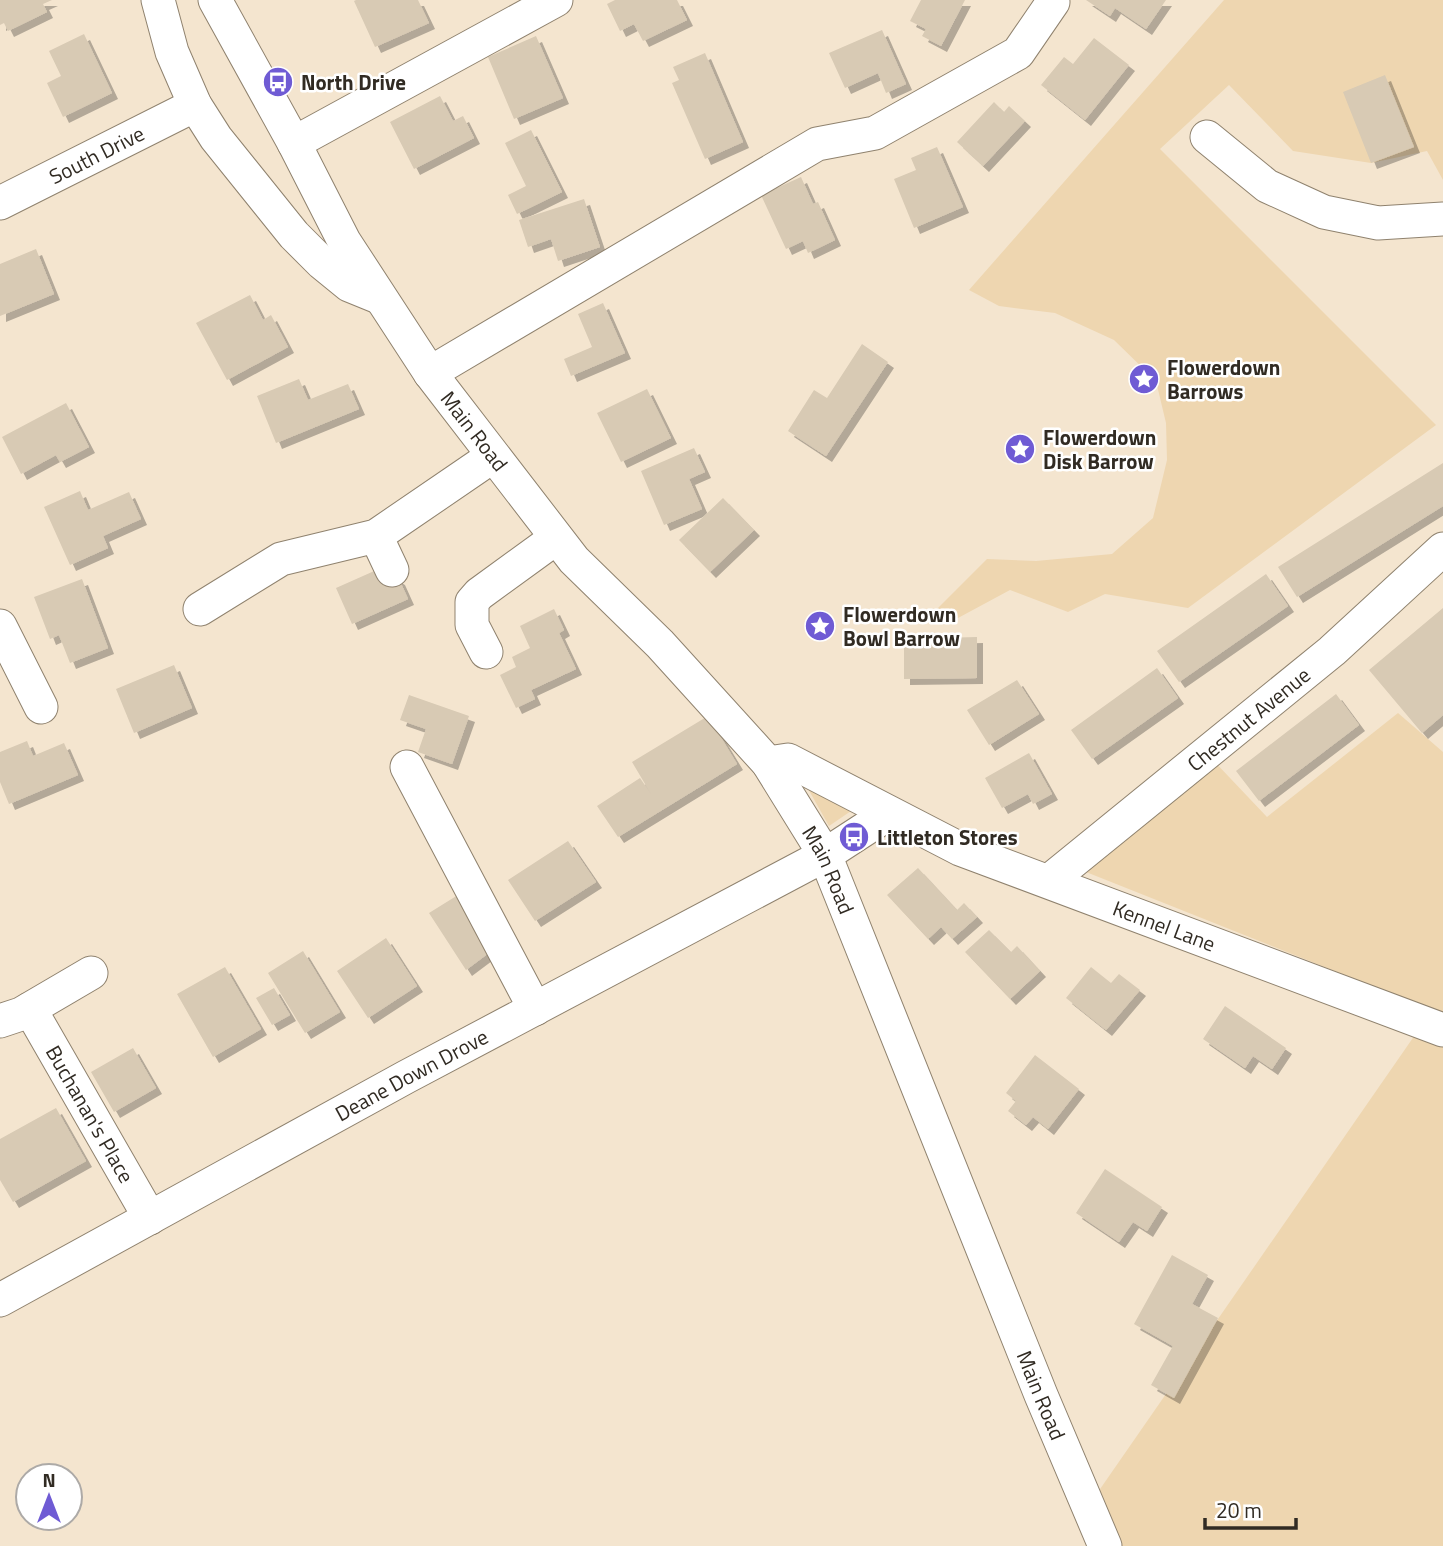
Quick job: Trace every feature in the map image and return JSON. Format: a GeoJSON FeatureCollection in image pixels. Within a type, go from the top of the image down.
{"type":"FeatureCollection","features":[{"type":"Feature","properties":{"kind":"street"},"geometry":{"type":"LineString","coordinates":[[158,0],[172,52],[195,105],[216,138],[295,235],[349,285],[378,297]]}},
{"type":"Feature","properties":{"kind":"street","name":"Main Road"},"geometry":{"type":"LineString","coordinates":[[215,0],[294,143],[344,241],[430,373],[574,560],[660,644],[768,763],[825,855],[1036,1382],[1105,1546]]}},
{"type":"Feature","properties":{"kind":"street"},"geometry":{"type":"LineString","coordinates":[[294,143],[556,0]]}},
{"type":"Feature","properties":{"kind":"street"},"geometry":{"type":"LineString","coordinates":[[430,373],[817,144],[875,133],[1018,53],[1053,2]]}},
{"type":"Feature","properties":{"kind":"street","name":"South Drive"},"geometry":{"type":"LineString","coordinates":[[0,203],[195,105]]}},
{"type":"Feature","properties":{"kind":"street"},"geometry":{"type":"LineString","coordinates":[[1207,137],[1267,186],[1324,212],[1378,223],[1443,219]]}},
{"type":"Feature","properties":{"kind":"street"},"geometry":{"type":"LineString","coordinates":[[200,609],[281,559],[376,536],[493,456]]}},
{"type":"Feature","properties":{"kind":"street"},"geometry":{"type":"LineString","coordinates":[[376,536],[392,570]]}},
{"type":"Feature","properties":{"kind":"street"},"geometry":{"type":"LineString","coordinates":[[486,652],[472,625],[472,602],[478,593],[556,538]]}},
{"type":"Feature","properties":{"kind":"street","name":"Chestnut Avenue"},"geometry":{"type":"LineString","coordinates":[[1049,881],[1332,651],[1443,549]]}},
{"type":"Feature","properties":{"kind":"street"},"geometry":{"type":"LineString","coordinates":[[0,626],[41,708]]}},
{"type":"Feature","properties":{"kind":"street","name":"Kennel Lane"},"geometry":{"type":"LineString","coordinates":[[768,763],[788,760],[820,774],[888,814],[960,849],[1443,1030]]}},
{"type":"Feature","properties":{"kind":"street"},"geometry":{"type":"LineString","coordinates":[[407,767],[535,1009]]}},
{"type":"Feature","properties":{"kind":"street"},"geometry":{"type":"LineString","coordinates":[[825,855],[888,814]]}},
{"type":"Feature","properties":{"kind":"street","name":"Deane Down Drove"},"geometry":{"type":"LineString","coordinates":[[0,1300],[535,1009],[825,855]]}},
{"type":"Feature","properties":{"kind":"street"},"geometry":{"type":"LineString","coordinates":[[0,1021],[30,1009],[90,973]]}},
{"type":"Feature","properties":{"kind":"street","name":"Buchanan's Place"},"geometry":{"type":"LineString","coordinates":[[30,1009],[150,1218]]}},
{"type":"Feature","properties":{"kind":"shaded area"},"geometry":{"type":"Polygon","coordinates":[[[1224,0],[1443,0],[1443,180],[1427,151],[1371,163],[1293,151],[1229,85],[1160,149],[1436,425],[1188,608],[1105,594],[1068,612],[1010,590],[958,618],[925,621],[987,559],[1036,561],[1112,554],[1153,518],[1167,460],[1166,423],[1156,381],[1114,340],[1055,313],[999,306],[969,290],[1224,0]]]}},
{"type":"Feature","properties":{"kind":"shaded area"},"geometry":{"type":"Polygon","coordinates":[[[1398,713],[1443,752],[1443,1014],[1086,872],[1212,759],[1267,817],[1398,713]]]}},
{"type":"Feature","properties":{"kind":"shaded area"},"geometry":{"type":"Polygon","coordinates":[[[802,778],[854,809],[829,826],[802,778]]]}},
{"type":"Feature","properties":{"kind":"shaded area"},"geometry":{"type":"Polygon","coordinates":[[[1417,1032],[1443,1042],[1443,1546],[1119,1546],[1098,1492],[1417,1032]]]}},
{"type":"Feature","properties":{"kind":"building"},"geometry":{"type":"Polygon","coordinates":[[[0,0],[52,0],[43,4],[47,12],[8,31],[4,23],[0,25],[0,0]]]}},
{"type":"Feature","properties":{"kind":"building"},"geometry":{"type":"Polygon","coordinates":[[[418,0],[429,23],[375,47],[354,1],[418,0]]]}},
{"type":"Feature","properties":{"kind":"building"},"geometry":{"type":"Polygon","coordinates":[[[615,0],[677,0],[687,20],[643,41],[634,24],[620,31],[607,4],[615,0]]]}},
{"type":"Feature","properties":{"kind":"building"},"geometry":{"type":"Polygon","coordinates":[[[921,0],[965,0],[941,46],[922,36],[926,29],[910,21],[921,0]]]}},
{"type":"Feature","properties":{"kind":"building"},"geometry":{"type":"Polygon","coordinates":[[[1086,0],[1166,0],[1146,29],[1115,8],[1110,16],[1086,0]]]}},
{"type":"Feature","properties":{"kind":"building"},"geometry":{"type":"Polygon","coordinates":[[[882,30],[906,84],[886,93],[878,73],[845,88],[829,53],[882,30]]]}},
{"type":"Feature","properties":{"kind":"building"},"geometry":{"type":"Polygon","coordinates":[[[84,34],[112,93],[63,117],[47,83],[61,76],[49,51],[84,34]]]}},
{"type":"Feature","properties":{"kind":"building"},"geometry":{"type":"Polygon","coordinates":[[[536,36],[563,98],[514,119],[488,57],[536,36]]]}},
{"type":"Feature","properties":{"kind":"building"},"geometry":{"type":"Polygon","coordinates":[[[1094,38],[1129,65],[1085,120],[1041,85],[1064,57],[1073,64],[1094,38]]]}},
{"type":"Feature","properties":{"kind":"building"},"geometry":{"type":"Polygon","coordinates":[[[705,53],[743,142],[705,159],[672,83],[679,80],[673,67],[705,53]]]}},
{"type":"Feature","properties":{"kind":"building"},"geometry":{"type":"Polygon","coordinates":[[[1385,75],[1414,147],[1371,163],[1343,92],[1385,75]]]}},
{"type":"Feature","properties":{"kind":"building"},"geometry":{"type":"Polygon","coordinates":[[[440,96],[453,121],[463,116],[474,138],[414,169],[390,122],[440,96]]]}},
{"type":"Feature","properties":{"kind":"building"},"geometry":{"type":"Polygon","coordinates":[[[994,102],[1004,112],[1009,106],[1025,121],[983,166],[957,142],[994,102]]]}},
{"type":"Feature","properties":{"kind":"building"},"geometry":{"type":"Polygon","coordinates":[[[531,130],[562,192],[517,214],[508,195],[526,186],[505,143],[531,130]]]}},
{"type":"Feature","properties":{"kind":"building"},"geometry":{"type":"Polygon","coordinates":[[[937,147],[963,207],[914,228],[894,179],[916,170],[911,158],[937,147]]]}},
{"type":"Feature","properties":{"kind":"building"},"geometry":{"type":"Polygon","coordinates":[[[801,177],[813,204],[818,202],[835,240],[808,253],[803,241],[786,249],[761,195],[801,177]]]}},
{"type":"Feature","properties":{"kind":"building"},"geometry":{"type":"Polygon","coordinates":[[[584,199],[600,247],[558,261],[551,239],[528,247],[519,220],[584,199]]]}},
{"type":"Feature","properties":{"kind":"building"},"geometry":{"type":"Polygon","coordinates":[[[36,249],[54,294],[0,316],[0,264],[36,249]]]}},
{"type":"Feature","properties":{"kind":"building"},"geometry":{"type":"Polygon","coordinates":[[[250,295],[263,320],[271,315],[288,347],[227,380],[196,323],[250,295]]]}},
{"type":"Feature","properties":{"kind":"building"},"geometry":{"type":"Polygon","coordinates":[[[603,303],[625,353],[571,376],[564,359],[592,347],[578,314],[603,303]]]}},
{"type":"Feature","properties":{"kind":"building"},"geometry":{"type":"Polygon","coordinates":[[[862,344],[888,362],[826,456],[788,431],[814,390],[827,398],[862,344]]]}},
{"type":"Feature","properties":{"kind":"building"},"geometry":{"type":"Polygon","coordinates":[[[299,379],[308,400],[348,384],[359,409],[276,443],[257,396],[299,379]]]}},
{"type":"Feature","properties":{"kind":"building"},"geometry":{"type":"Polygon","coordinates":[[[647,389],[671,438],[621,462],[597,413],[647,389]]]}},
{"type":"Feature","properties":{"kind":"building"},"geometry":{"type":"Polygon","coordinates":[[[66,403],[89,447],[60,462],[56,455],[21,474],[2,437],[66,403]]]}},
{"type":"Feature","properties":{"kind":"building"},"geometry":{"type":"Polygon","coordinates":[[[694,448],[705,472],[689,479],[702,509],[664,525],[641,471],[694,448]]]}},
{"type":"Feature","properties":{"kind":"building"},"geometry":{"type":"Polygon","coordinates":[[[1443,463],[1443,506],[1297,597],[1278,567],[1443,463]]]}},
{"type":"Feature","properties":{"kind":"building"},"geometry":{"type":"Polygon","coordinates":[[[80,491],[88,510],[129,492],[141,519],[103,536],[108,548],[70,565],[44,507],[80,491]]]}},
{"type":"Feature","properties":{"kind":"building"},"geometry":{"type":"Polygon","coordinates":[[[723,498],[754,530],[710,572],[679,540],[723,498]]]}},
{"type":"Feature","properties":{"kind":"building"},"geometry":{"type":"Polygon","coordinates":[[[381,568],[399,579],[408,599],[352,624],[336,588],[381,568]]]}},
{"type":"Feature","properties":{"kind":"building"},"geometry":{"type":"Polygon","coordinates":[[[1266,574],[1288,606],[1179,682],[1157,651],[1266,574]]]}},
{"type":"Feature","properties":{"kind":"building"},"geometry":{"type":"Polygon","coordinates":[[[82,579],[108,648],[70,663],[59,635],[50,639],[34,597],[82,579]]]}},
{"type":"Feature","properties":{"kind":"building"},"geometry":{"type":"Polygon","coordinates":[[[1443,608],[1443,715],[1422,733],[1369,670],[1443,608]]]}},
{"type":"Feature","properties":{"kind":"building"},"geometry":{"type":"Polygon","coordinates":[[[554,609],[564,630],[559,633],[576,669],[531,690],[535,699],[516,708],[500,675],[516,667],[512,657],[530,648],[520,626],[554,609]]]}},
{"type":"Feature","properties":{"kind":"building"},"geometry":{"type":"Polygon","coordinates":[[[977,637],[977,678],[904,679],[904,639],[977,637]]]}},
{"type":"Feature","properties":{"kind":"building"},"geometry":{"type":"Polygon","coordinates":[[[174,665],[192,708],[134,733],[116,689],[174,665]]]}},
{"type":"Feature","properties":{"kind":"building"},"geometry":{"type":"Polygon","coordinates":[[[1157,668],[1178,698],[1092,759],[1071,730],[1157,668]]]}},
{"type":"Feature","properties":{"kind":"building"},"geometry":{"type":"Polygon","coordinates":[[[1017,680],[1039,714],[989,745],[967,710],[1017,680]]]}},
{"type":"Feature","properties":{"kind":"building"},"geometry":{"type":"Polygon","coordinates":[[[1336,694],[1359,725],[1259,801],[1236,771],[1336,694]]]}},
{"type":"Feature","properties":{"kind":"building"},"geometry":{"type":"Polygon","coordinates":[[[409,695],[469,716],[452,764],[418,752],[426,729],[400,720],[409,695]]]}},
{"type":"Feature","properties":{"kind":"building"},"geometry":{"type":"Polygon","coordinates":[[[708,716],[737,764],[618,837],[597,806],[640,778],[651,794],[632,762],[708,716]]]}},
{"type":"Feature","properties":{"kind":"building"},"geometry":{"type":"Polygon","coordinates":[[[27,741],[33,756],[64,743],[78,775],[9,804],[0,782],[0,752],[27,741]]]}},
{"type":"Feature","properties":{"kind":"building"},"geometry":{"type":"Polygon","coordinates":[[[1029,753],[1052,794],[1033,804],[1028,794],[1002,808],[985,778],[1029,753]]]}},
{"type":"Feature","properties":{"kind":"building"},"geometry":{"type":"Polygon","coordinates":[[[568,841],[596,882],[535,921],[508,880],[568,841]]]}},
{"type":"Feature","properties":{"kind":"building"},"geometry":{"type":"Polygon","coordinates":[[[918,868],[957,910],[964,903],[977,917],[952,939],[941,927],[928,939],[887,895],[918,868]]]}},
{"type":"Feature","properties":{"kind":"building"},"geometry":{"type":"Polygon","coordinates":[[[466,890],[498,946],[466,970],[429,913],[466,890]]]}},
{"type":"Feature","properties":{"kind":"building"},"geometry":{"type":"Polygon","coordinates":[[[989,930],[1011,952],[1017,946],[1040,971],[1010,999],[965,952],[989,930]]]}},
{"type":"Feature","properties":{"kind":"building"},"geometry":{"type":"Polygon","coordinates":[[[386,938],[417,986],[368,1018],[337,971],[386,938]]]}},
{"type":"Feature","properties":{"kind":"building"},"geometry":{"type":"Polygon","coordinates":[[[303,951],[340,1012],[305,1033],[268,973],[303,951]]]}},
{"type":"Feature","properties":{"kind":"building"},"geometry":{"type":"Polygon","coordinates":[[[225,967],[261,1029],[213,1057],[177,994],[225,967]]]}},
{"type":"Feature","properties":{"kind":"building"},"geometry":{"type":"Polygon","coordinates":[[[1091,967],[1111,983],[1119,974],[1140,990],[1106,1030],[1066,998],[1091,967]]]}},
{"type":"Feature","properties":{"kind":"building"},"geometry":{"type":"Polygon","coordinates":[[[274,988],[290,1015],[272,1025],[256,998],[274,988]]]}},
{"type":"Feature","properties":{"kind":"building"},"geometry":{"type":"Polygon","coordinates":[[[1225,1006],[1286,1048],[1272,1069],[1253,1056],[1245,1068],[1203,1039],[1225,1006]]]}},
{"type":"Feature","properties":{"kind":"building"},"geometry":{"type":"Polygon","coordinates":[[[133,1048],[156,1088],[114,1112],[91,1072],[133,1048]]]}},
{"type":"Feature","properties":{"kind":"building"},"geometry":{"type":"Polygon","coordinates":[[[1035,1055],[1079,1089],[1048,1129],[1033,1117],[1026,1125],[1008,1111],[1016,1101],[1006,1093],[1035,1055]]]}},
{"type":"Feature","properties":{"kind":"building"},"geometry":{"type":"Polygon","coordinates":[[[56,1108],[86,1161],[13,1202],[0,1180],[0,1139],[56,1108]]]}},
{"type":"Feature","properties":{"kind":"building"},"geometry":{"type":"Polygon","coordinates":[[[1105,1169],[1162,1207],[1147,1231],[1133,1222],[1119,1242],[1076,1213],[1105,1169]]]}},
{"type":"Feature","properties":{"kind":"building"},"geometry":{"type":"Polygon","coordinates":[[[1172,1255],[1208,1275],[1192,1304],[1218,1318],[1174,1398],[1151,1385],[1173,1346],[1134,1324],[1172,1255]]]}},
{"type":"Feature","properties":{"kind":"place","name":"North Drive"},"geometry":{"type":"Point","coordinates":[278,82]}},
{"type":"Feature","properties":{"kind":"place","name":"Flowerdown Barrows"},"geometry":{"type":"Point","coordinates":[1144,379]}},
{"type":"Feature","properties":{"kind":"place","name":"Flowerdown Disk Barrow"},"geometry":{"type":"Point","coordinates":[1020,449]}},
{"type":"Feature","properties":{"kind":"place","name":"Flowerdown Bowl Barrow"},"geometry":{"type":"Point","coordinates":[820,626]}},
{"type":"Feature","properties":{"kind":"place","name":"Littleton Stores"},"geometry":{"type":"Point","coordinates":[854,837]}}]}
